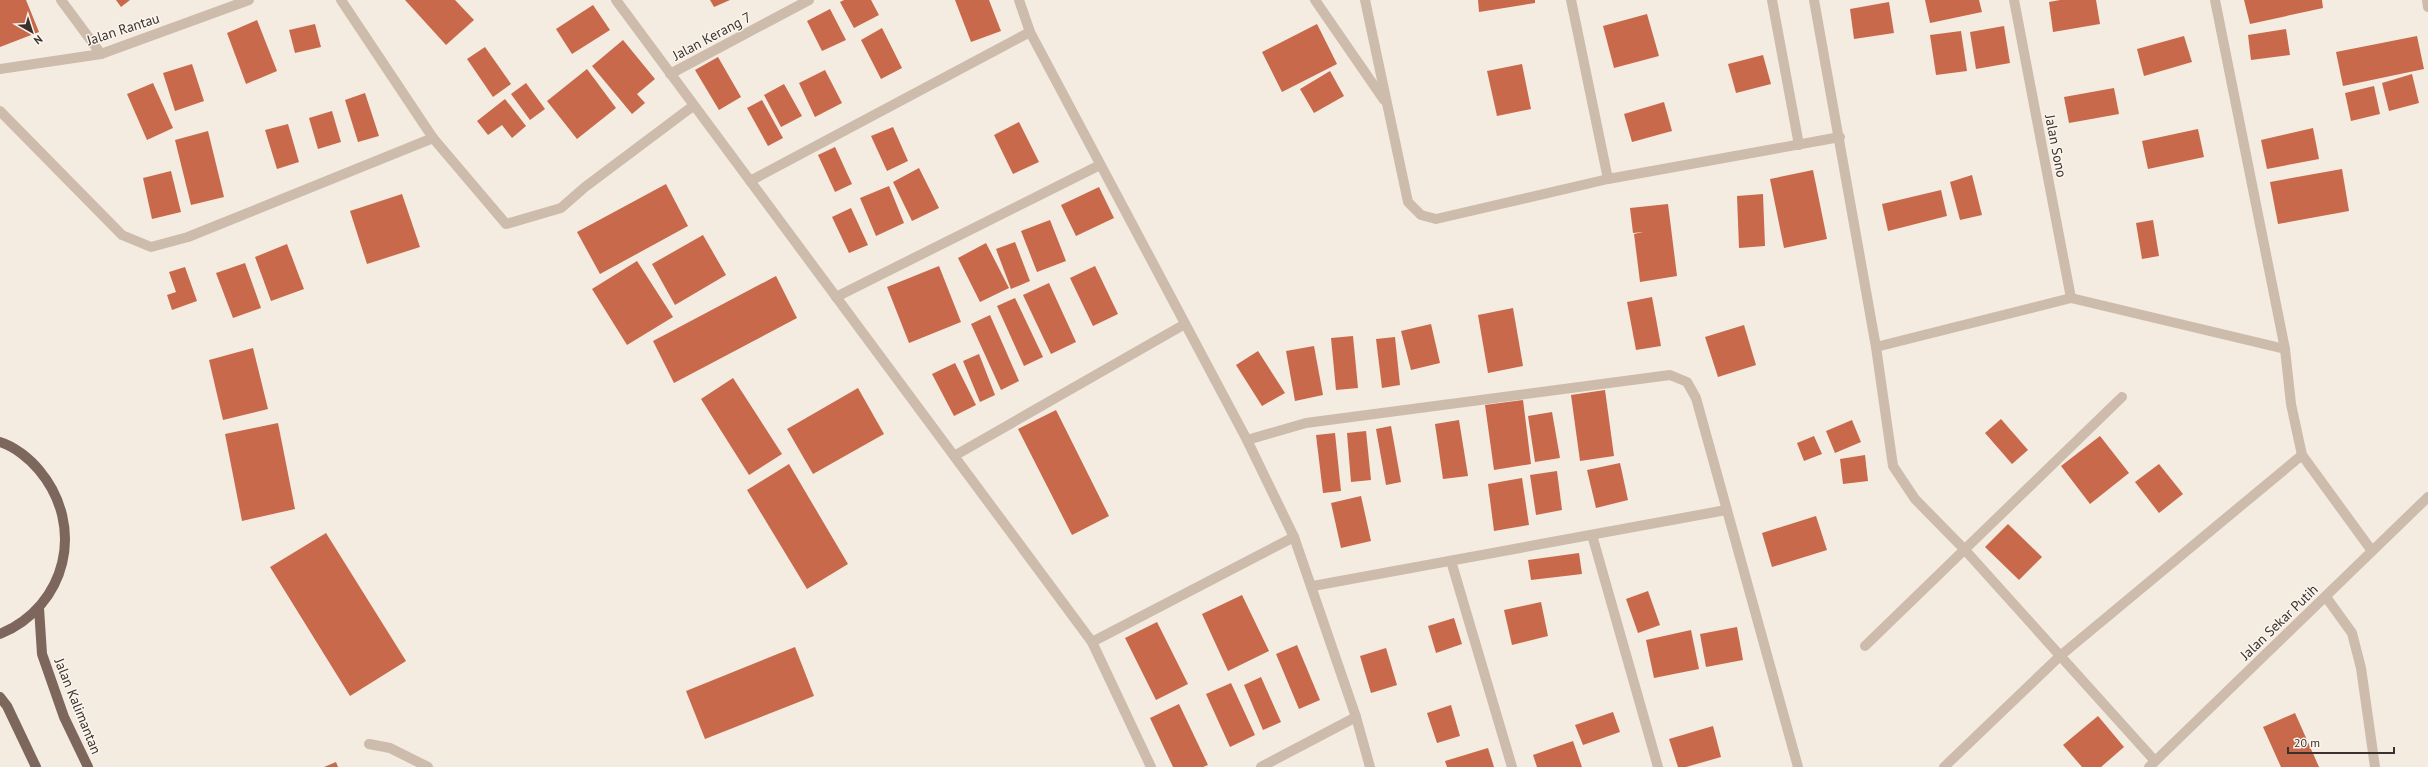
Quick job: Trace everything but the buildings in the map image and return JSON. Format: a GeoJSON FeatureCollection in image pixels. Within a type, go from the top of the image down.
{"type":"FeatureCollection","features":[{"type":"Feature","properties":{"kind":"main road"},"geometry":{"type":"LineString","coordinates":[[0,442],[30,460],[52,485],[64,516],[66,548],[57,580],[39,608],[15,628],[0,634]]}},
{"type":"Feature","properties":{"kind":"main road","name":"Jalan Kalimantan"},"geometry":{"type":"LineString","coordinates":[[39,608],[42,654],[64,717],[88,767]]}},
{"type":"Feature","properties":{"kind":"main road"},"geometry":{"type":"LineString","coordinates":[[0,697],[7,706],[36,767]]}},
{"type":"Feature","properties":{"kind":"street"},"geometry":{"type":"LineString","coordinates":[[61,0],[100,54]]}},
{"type":"Feature","properties":{"kind":"street","name":"Jalan Rantau"},"geometry":{"type":"LineString","coordinates":[[0,69],[100,54],[250,0]]}},
{"type":"Feature","properties":{"kind":"street"},"geometry":{"type":"LineString","coordinates":[[341,0],[433,138],[506,224],[561,208],[585,187],[693,106]]}},
{"type":"Feature","properties":{"kind":"street"},"geometry":{"type":"LineString","coordinates":[[616,0],[693,106],[1092,642],[1151,767]]}},
{"type":"Feature","properties":{"kind":"street","name":"Jalan Kerang 7"},"geometry":{"type":"LineString","coordinates":[[670,74],[809,0]]}},
{"type":"Feature","properties":{"kind":"street"},"geometry":{"type":"LineString","coordinates":[[1019,0],[1030,32],[1247,440],[1294,537],[1313,586],[1356,717],[1370,767]]}},
{"type":"Feature","properties":{"kind":"street"},"geometry":{"type":"LineString","coordinates":[[1315,0],[1388,105]]}},
{"type":"Feature","properties":{"kind":"street"},"geometry":{"type":"LineString","coordinates":[[1366,0],[1408,202],[1421,216],[1436,219],[1608,179],[1840,137]]}},
{"type":"Feature","properties":{"kind":"street"},"geometry":{"type":"LineString","coordinates":[[1571,0],[1608,179]]}},
{"type":"Feature","properties":{"kind":"street"},"geometry":{"type":"LineString","coordinates":[[1772,0],[1799,145]]}},
{"type":"Feature","properties":{"kind":"street"},"geometry":{"type":"LineString","coordinates":[[1814,0],[1840,137],[1876,347],[1893,466],[1914,500],[1965,550],[2060,656],[2152,764]]}},
{"type":"Feature","properties":{"kind":"street","name":"Jalan Sono"},"geometry":{"type":"LineString","coordinates":[[2014,0],[2071,298]]}},
{"type":"Feature","properties":{"kind":"street"},"geometry":{"type":"LineString","coordinates":[[2214,0],[2285,354],[2291,404],[2302,455],[2372,551]]}},
{"type":"Feature","properties":{"kind":"street"},"geometry":{"type":"LineString","coordinates":[[2426,0],[2428,7]]}},
{"type":"Feature","properties":{"kind":"street"},"geometry":{"type":"LineString","coordinates":[[750,181],[1030,32]]}},
{"type":"Feature","properties":{"kind":"street"},"geometry":{"type":"LineString","coordinates":[[0,110],[122,235],[151,247],[188,237],[433,138]]}},
{"type":"Feature","properties":{"kind":"street"},"geometry":{"type":"LineString","coordinates":[[836,297],[1100,164]]}},
{"type":"Feature","properties":{"kind":"street"},"geometry":{"type":"LineString","coordinates":[[1876,347],[2071,298],[2285,354]]}},
{"type":"Feature","properties":{"kind":"street"},"geometry":{"type":"LineString","coordinates":[[954,456],[1185,324]]}},
{"type":"Feature","properties":{"kind":"street"},"geometry":{"type":"LineString","coordinates":[[1247,440],[1306,423],[1670,375],[1687,382],[1696,398],[1798,767]]}},
{"type":"Feature","properties":{"kind":"street"},"geometry":{"type":"LineString","coordinates":[[1865,646],[2122,397]]}},
{"type":"Feature","properties":{"kind":"street"},"geometry":{"type":"LineString","coordinates":[[1944,767],[2060,656],[2302,455]]}},
{"type":"Feature","properties":{"kind":"street","name":"Jalan Sekar Putih"},"geometry":{"type":"LineString","coordinates":[[2152,764],[2428,497]]}},
{"type":"Feature","properties":{"kind":"street"},"geometry":{"type":"LineString","coordinates":[[1313,586],[1726,510]]}},
{"type":"Feature","properties":{"kind":"street"},"geometry":{"type":"LineString","coordinates":[[1592,535],[1658,767]]}},
{"type":"Feature","properties":{"kind":"street"},"geometry":{"type":"LineString","coordinates":[[1092,642],[1294,537]]}},
{"type":"Feature","properties":{"kind":"street"},"geometry":{"type":"LineString","coordinates":[[1451,561],[1512,767]]}},
{"type":"Feature","properties":{"kind":"street"},"geometry":{"type":"LineString","coordinates":[[2326,597],[2352,633],[2361,668],[2375,767]]}},
{"type":"Feature","properties":{"kind":"street"},"geometry":{"type":"LineString","coordinates":[[1262,767],[1356,717]]}},
{"type":"Feature","properties":{"kind":"street"},"geometry":{"type":"LineString","coordinates":[[369,744],[390,748],[428,767]]}}]}
